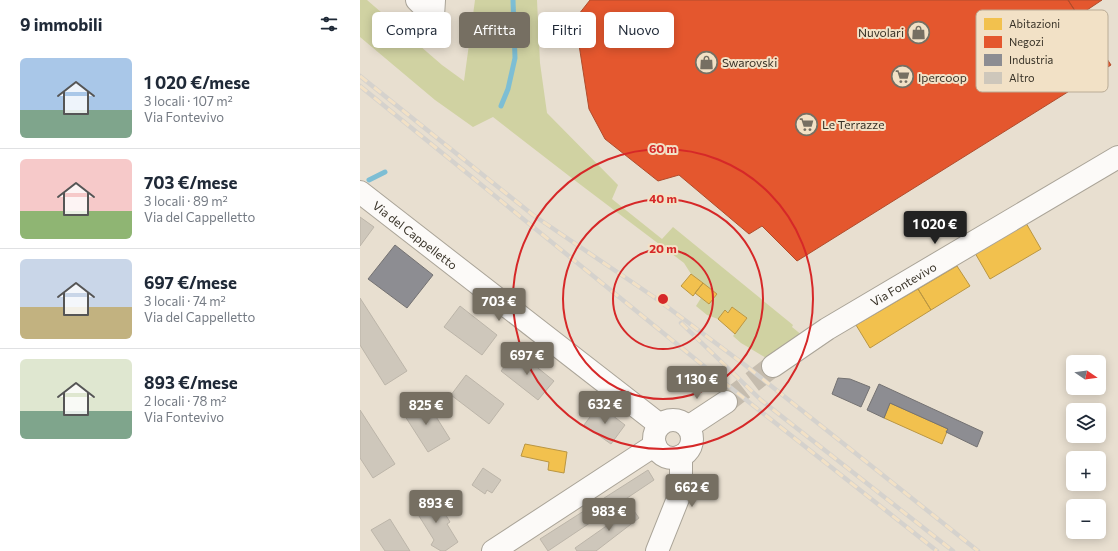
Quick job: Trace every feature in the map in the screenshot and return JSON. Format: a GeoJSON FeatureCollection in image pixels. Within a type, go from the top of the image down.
{"type":"FeatureCollection","features":[{"type":"Feature","properties":{"kind":"street"},"geometry":{"type":"LineString","coordinates":[[417,0],[433,16],[434,0]]}},
{"type":"Feature","properties":{"kind":"street","name":"Via Fontevivo"},"geometry":{"type":"LineString","coordinates":[[773,366],[827,329],[1118,157]]}},
{"type":"Feature","properties":{"kind":"street","name":"Via del Cappelletto"},"geometry":{"type":"LineString","coordinates":[[360,192],[657,435]]}},
{"type":"Feature","properties":{"kind":"street"},"geometry":{"type":"LineString","coordinates":[[688,427],[726,402]]}},
{"type":"Feature","properties":{"kind":"street"},"geometry":{"type":"LineString","coordinates":[[493,551],[657,435],[670,420],[683,422],[691,433],[692,440],[687,452],[681,456],[670,458],[658,451],[657,435]]}},
{"type":"Feature","properties":{"kind":"street"},"geometry":{"type":"LineString","coordinates":[[657,551],[679,496],[682,479],[681,456]]}},
{"type":"Feature","properties":{"kind":"green space"},"geometry":{"type":"Polygon","coordinates":[[[360,0],[367,0],[381,12],[372,12],[372,47],[360,37],[360,0]]]}},
{"type":"Feature","properties":{"kind":"green space"},"geometry":{"type":"Polygon","coordinates":[[[475,0],[537,0],[538,48],[539,48],[547,113],[618,185],[612,199],[662,239],[673,227],[793,325],[792,327],[803,336],[773,362],[741,343],[733,336],[747,318],[732,307],[728,313],[725,311],[718,319],[707,315],[696,306],[701,298],[709,304],[717,294],[691,274],[684,263],[493,117],[473,127],[435,100],[373,48],[422,48],[464,81],[468,48],[530,48],[530,12],[473,12],[475,0]]]}},
{"type":"Feature","properties":{"kind":"building: Abitazioni"},"geometry":{"type":"Polygon","coordinates":[[[1026,223],[1041,249],[990,279],[975,253],[1026,223]]]}},
{"type":"Feature","properties":{"kind":"building: Abitazioni"},"geometry":{"type":"Polygon","coordinates":[[[957,266],[970,286],[931,310],[918,289],[957,266]]]}},
{"type":"Feature","properties":{"kind":"building: Abitazioni"},"geometry":{"type":"Polygon","coordinates":[[[691,274],[703,283],[693,296],[681,286],[691,274]]]}},
{"type":"Feature","properties":{"kind":"building: Abitazioni"},"geometry":{"type":"Polygon","coordinates":[[[703,283],[717,294],[709,304],[695,293],[703,283]]]}},
{"type":"Feature","properties":{"kind":"building: Abitazioni"},"geometry":{"type":"Polygon","coordinates":[[[918,289],[931,310],[870,348],[856,325],[918,289]]]}},
{"type":"Feature","properties":{"kind":"building: Abitazioni"},"geometry":{"type":"Polygon","coordinates":[[[732,307],[747,318],[735,334],[718,319],[725,310],[728,313],[732,307]]]}},
{"type":"Feature","properties":{"kind":"building: Abitazioni"},"geometry":{"type":"Polygon","coordinates":[[[890,403],[948,429],[942,444],[884,418],[890,403]]]}},
{"type":"Feature","properties":{"kind":"building: Abitazioni"},"geometry":{"type":"Polygon","coordinates":[[[525,444],[567,452],[564,473],[548,470],[549,462],[521,456],[525,444]]]}},
{"type":"Feature","properties":{"kind":"building: Negozi","name":"Le Terrazze"},"geometry":{"type":"Polygon","coordinates":[[[590,0],[1068,0],[1075,10],[976,10],[976,92],[1068,92],[797,261],[762,226],[749,234],[679,175],[658,181],[605,139],[589,109],[580,48],[596,48],[596,12],[581,12],[590,0]]]}},
{"type":"Feature","properties":{"kind":"building: Negozi"},"geometry":{"type":"Polygon","coordinates":[[[1068,0],[1102,0],[1087,10],[1074,10],[1068,0]]]}},
{"type":"Feature","properties":{"kind":"building: Industria"},"geometry":{"type":"Polygon","coordinates":[[[395,245],[433,275],[407,308],[368,279],[395,245]]]}},
{"type":"Feature","properties":{"kind":"building: Industria"},"geometry":{"type":"Polygon","coordinates":[[[838,378],[850,379],[870,387],[861,407],[832,394],[838,378]]]}},
{"type":"Feature","properties":{"kind":"building: Industria"},"geometry":{"type":"Polygon","coordinates":[[[879,384],[983,432],[977,447],[946,432],[948,429],[890,403],[884,418],[867,410],[879,384]]]}},
{"type":"Feature","properties":{"kind":"building: Altro"},"geometry":{"type":"Polygon","coordinates":[[[360,217],[374,227],[360,246],[360,217]]]}},
{"type":"Feature","properties":{"kind":"building: Altro"},"geometry":{"type":"Polygon","coordinates":[[[360,298],[407,371],[385,385],[360,345],[360,298]]]}},
{"type":"Feature","properties":{"kind":"building: Altro"},"geometry":{"type":"Polygon","coordinates":[[[460,306],[497,335],[482,355],[444,327],[460,306]]]}},
{"type":"Feature","properties":{"kind":"building: Altro"},"geometry":{"type":"Polygon","coordinates":[[[517,351],[554,381],[538,400],[501,371],[517,351]]]}},
{"type":"Feature","properties":{"kind":"building: Altro"},"geometry":{"type":"Polygon","coordinates":[[[466,375],[504,404],[489,424],[451,395],[466,375]]]}},
{"type":"Feature","properties":{"kind":"building: Altro"},"geometry":{"type":"Polygon","coordinates":[[[425,399],[450,439],[428,452],[403,413],[425,399]]]}},
{"type":"Feature","properties":{"kind":"building: Altro"},"geometry":{"type":"Polygon","coordinates":[[[599,405],[625,425],[611,444],[584,425],[599,405]]]}},
{"type":"Feature","properties":{"kind":"building: Altro"},"geometry":{"type":"Polygon","coordinates":[[[360,410],[395,464],[373,478],[360,458],[360,410]]]}},
{"type":"Feature","properties":{"kind":"building: Altro"},"geometry":{"type":"Polygon","coordinates":[[[483,468],[501,480],[492,493],[487,490],[485,494],[472,485],[483,468]]]}},
{"type":"Feature","properties":{"kind":"building: Altro"},"geometry":{"type":"Polygon","coordinates":[[[648,470],[654,480],[548,551],[540,539],[648,470]]]}},
{"type":"Feature","properties":{"kind":"building: Altro"},"geometry":{"type":"Polygon","coordinates":[[[430,496],[443,503],[441,507],[450,522],[447,524],[458,542],[445,551],[441,551],[431,545],[434,540],[414,508],[430,496]]]}},
{"type":"Feature","properties":{"kind":"building: Altro"},"geometry":{"type":"Polygon","coordinates":[[[632,508],[639,518],[596,551],[577,551],[575,548],[632,508]]]}},
{"type":"Feature","properties":{"kind":"building: Altro"},"geometry":{"type":"Polygon","coordinates":[[[390,519],[410,551],[385,551],[371,530],[390,519]]]}},
{"type":"Feature","properties":{"kind":"waterway"},"geometry":{"type":"LineString","coordinates":[[501,106],[508,89],[515,58],[513,0]]}},
{"type":"Feature","properties":{"kind":"waterway"},"geometry":{"type":"LineString","coordinates":[[369,180],[385,172]]}},
{"type":"Feature","properties":{"kind":"tunnel"},"geometry":{"type":"LineString","coordinates":[[726,402],[773,366]]}},
{"type":"Feature","properties":{"kind":"railway"},"geometry":{"type":"LineString","coordinates":[[360,76],[533,215],[654,297],[745,365],[978,551]]}},
{"type":"Feature","properties":{"kind":"railway"},"geometry":{"type":"LineString","coordinates":[[360,86],[721,380],[937,551]]}},
{"type":"Feature","properties":{"kind":"railway"},"geometry":{"type":"LineString","coordinates":[[681,323],[761,400],[953,551]]}},
{"type":"Feature","properties":{"kind":"place","name":"Nuvolari"},"geometry":{"type":"Point","coordinates":[919,32]}},
{"type":"Feature","properties":{"kind":"place","name":"Swarovski"},"geometry":{"type":"Point","coordinates":[706,62]}},
{"type":"Feature","properties":{"kind":"place","name":"Ipercoop"},"geometry":{"type":"Point","coordinates":[903,77]}},
{"type":"Feature","properties":{"kind":"place","name":"Le Terrazze"},"geometry":{"type":"Point","coordinates":[806,124]}}]}
